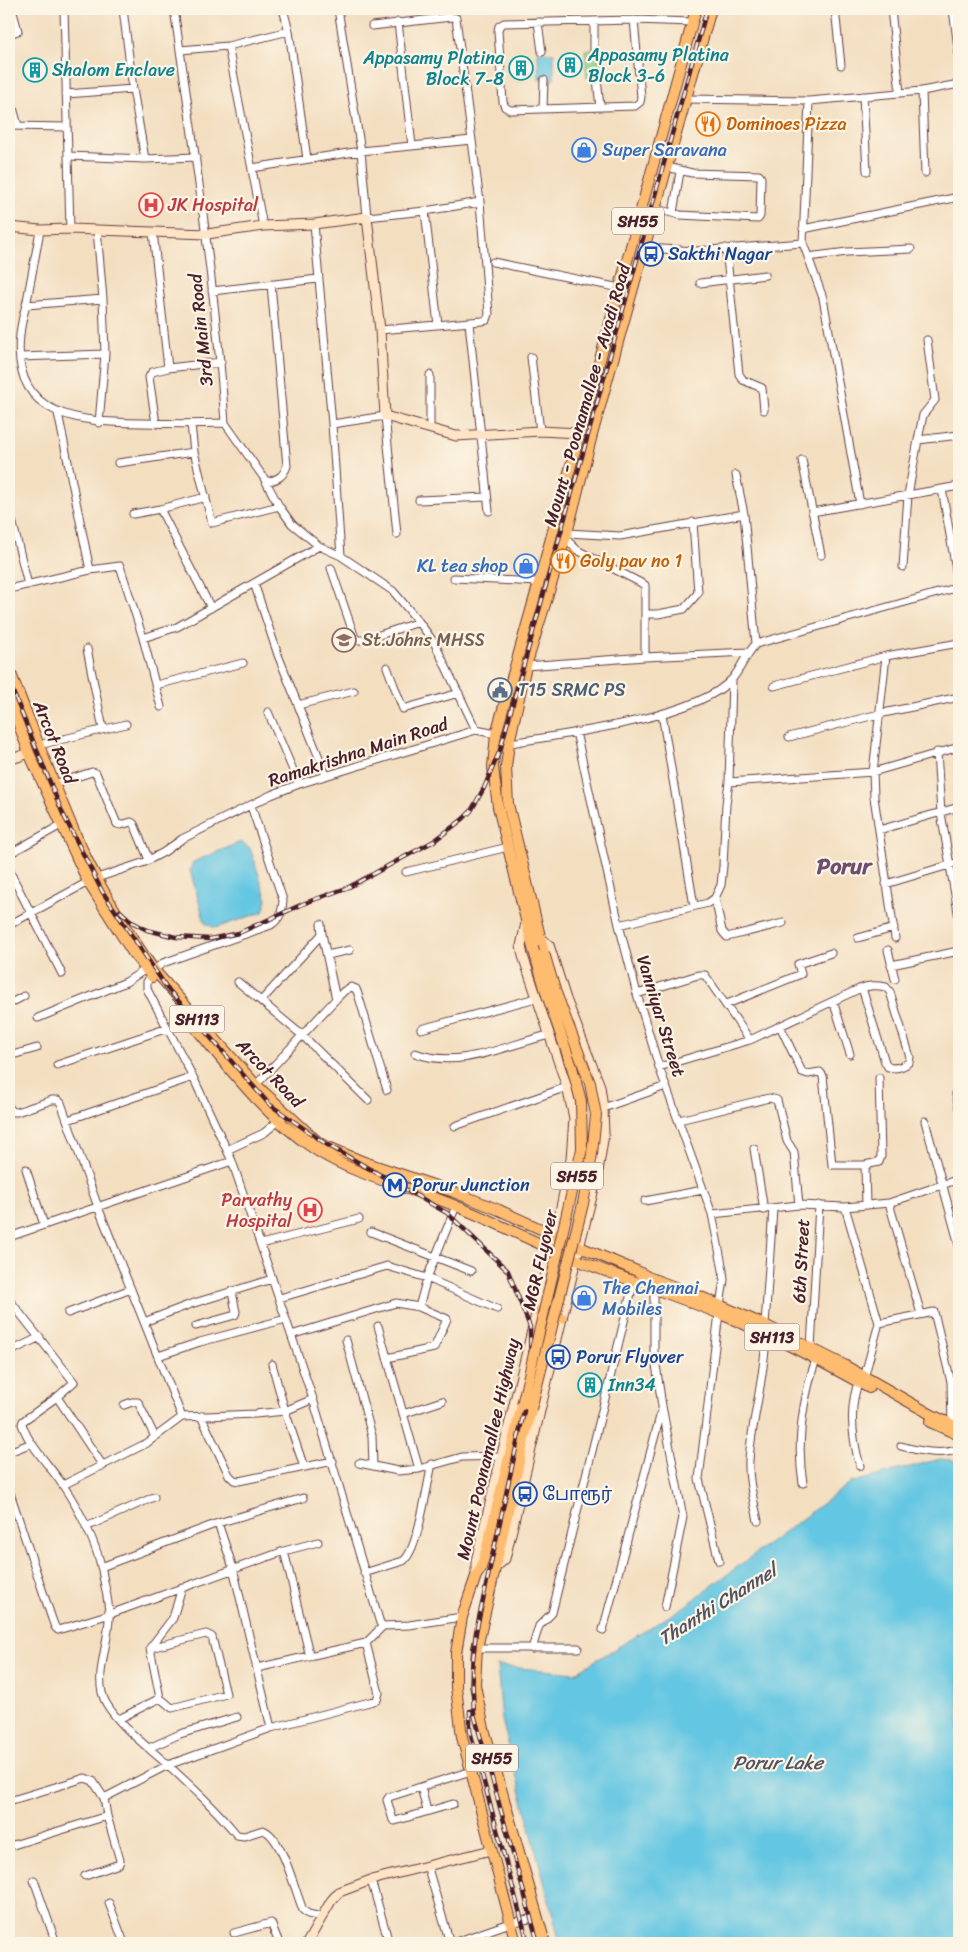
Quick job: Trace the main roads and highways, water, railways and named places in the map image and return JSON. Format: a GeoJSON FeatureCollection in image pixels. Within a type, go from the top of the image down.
{"type":"FeatureCollection","features":[{"type":"Feature","properties":{"kind":"main road","name":"Mount - Poonamallee - Avadi Road"},"geometry":{"type":"LineString","coordinates":[[540,937],[508,804],[506,767],[509,743],[536,615],[539,582],[696,9]]}},
{"type":"Feature","properties":{"kind":"main road","name":"Mount - Poonamallee - Avadi Road"},"geometry":{"type":"LineString","coordinates":[[526,923],[498,807],[493,767],[496,734],[536,615],[566,536],[589,446],[711,9]]}},
{"type":"Feature","properties":{"kind":"main road"},"geometry":{"type":"LineString","coordinates":[[597,369],[610,372]]}},
{"type":"Feature","properties":{"kind":"main road"},"geometry":{"type":"LineString","coordinates":[[578,437],[589,446]]}},
{"type":"Feature","properties":{"kind":"main road","name":"Arcot Road"},"geometry":{"type":"LineString","coordinates":[[9,669],[93,880]]}},
{"type":"Feature","properties":{"kind":"main road","name":"Arcot Road"},"geometry":{"type":"LineString","coordinates":[[9,697],[29,753],[60,825],[93,880],[114,909],[150,971],[253,1088],[316,1150],[341,1163],[456,1206],[576,1260],[720,1309]]}},
{"type":"Feature","properties":{"kind":"main road","name":"MGR FLyover"},"geometry":{"type":"LineString","coordinates":[[516,1943],[462,1737],[456,1687],[456,1654],[462,1617],[488,1547],[582,1150],[581,1101],[526,923]]}},
{"type":"Feature","properties":{"kind":"main road","name":"MGR FLyover"},"geometry":{"type":"LineString","coordinates":[[540,937],[555,990],[590,1083],[596,1115],[592,1154],[583,1204],[531,1409],[494,1569],[477,1648],[475,1685],[484,1729],[545,1943]]}},
{"type":"Feature","properties":{"kind":"main road","name":"Arcot Road"},"geometry":{"type":"LineString","coordinates":[[282,1117],[319,1143],[341,1154],[454,1192],[499,1210],[580,1248],[637,1271],[720,1309]]}},
{"type":"Feature","properties":{"kind":"main road","name":"SH113"},"geometry":{"type":"LineString","coordinates":[[720,1309],[811,1348],[936,1425],[959,1435]]}},
{"type":"Feature","properties":{"kind":"main road"},"geometry":{"type":"LineString","coordinates":[[537,1311],[562,1318]]}},
{"type":"Feature","properties":{"kind":"main road","name":"SH113"},"geometry":{"type":"LineString","coordinates":[[765,1329],[816,1359],[861,1378],[955,1427]]}},
{"type":"Feature","properties":{"kind":"water"},"geometry":{"type":"Polygon","coordinates":[[[538,52],[554,53],[554,79],[539,80],[538,52]]]}},
{"type":"Feature","properties":{"kind":"water"},"geometry":{"type":"Polygon","coordinates":[[[241,842],[250,848],[267,900],[263,912],[215,928],[205,923],[190,870],[193,862],[241,842]]]}},
{"type":"Feature","properties":{"kind":"water","name":"Porur Lake"},"geometry":{"type":"Polygon","coordinates":[[[940,1459],[959,1461],[959,1943],[560,1943],[502,1720],[497,1666],[575,1673],[681,1609],[850,1483],[940,1459]]]}},
{"type":"Feature","properties":{"kind":"railway"},"geometry":{"type":"LineString","coordinates":[[120,911],[132,922],[147,930],[176,937],[210,939],[239,933],[305,903],[349,887],[434,841],[471,811],[484,788],[500,750],[707,9]]}},
{"type":"Feature","properties":{"kind":"railway"},"geometry":{"type":"LineString","coordinates":[[9,682],[63,814],[102,891],[167,988],[269,1104],[326,1144],[447,1213],[508,1271],[530,1327],[531,1379],[476,1632],[472,1669],[474,1714],[538,1943]]}},
{"type":"Feature","properties":{"kind":"railway"},"geometry":{"type":"LineString","coordinates":[[470,1711],[470,1731],[528,1943]]}},
{"type":"Feature","properties":{"kind":"place","name":"Appasamy Platina Block 3-6"},"geometry":{"type":"Point","coordinates":[570,65]}},
{"type":"Feature","properties":{"kind":"place","name":"Appasamy Platina Block 7-8"},"geometry":{"type":"Point","coordinates":[521,68]}},
{"type":"Feature","properties":{"kind":"place","name":"Shalom Enclave"},"geometry":{"type":"Point","coordinates":[35,70]}},
{"type":"Feature","properties":{"kind":"place","name":"Dominoes Pizza"},"geometry":{"type":"Point","coordinates":[708,124]}},
{"type":"Feature","properties":{"kind":"place","name":"Super Saravana"},"geometry":{"type":"Point","coordinates":[584,150]}},
{"type":"Feature","properties":{"kind":"place","name":"JK Hospital"},"geometry":{"type":"Point","coordinates":[151,205]}},
{"type":"Feature","properties":{"kind":"place","name":"Sakthi Nagar"},"geometry":{"type":"Point","coordinates":[651,254]}},
{"type":"Feature","properties":{"kind":"place","name":"Goly pav no 1"},"geometry":{"type":"Point","coordinates":[563,561]}},
{"type":"Feature","properties":{"kind":"place","name":"KL tea shop"},"geometry":{"type":"Point","coordinates":[526,566]}},
{"type":"Feature","properties":{"kind":"place","name":"St.Johns MHSS"},"geometry":{"type":"Point","coordinates":[344,640]}},
{"type":"Feature","properties":{"kind":"place","name":"T15 SRMC PS"},"geometry":{"type":"Point","coordinates":[500,690]}},
{"type":"Feature","properties":{"kind":"place","name":"Porur Junction"},"geometry":{"type":"Point","coordinates":[395,1185]}},
{"type":"Feature","properties":{"kind":"place","name":"Parvathy Hospital"},"geometry":{"type":"Point","coordinates":[310,1210]}},
{"type":"Feature","properties":{"kind":"place","name":"The Chennai Mobiles"},"geometry":{"type":"Point","coordinates":[584,1298]}},
{"type":"Feature","properties":{"kind":"place","name":"Porur Flyover"},"geometry":{"type":"Point","coordinates":[558,1357]}},
{"type":"Feature","properties":{"kind":"place","name":"Inn34"},"geometry":{"type":"Point","coordinates":[590,1385]}},
{"type":"Feature","properties":{"kind":"place","name":"போரூர்"},"geometry":{"type":"Point","coordinates":[525,1494]}},
{"type":"Feature","properties":{"kind":"district","name":"Porur"},"geometry":{"type":"Point","coordinates":[844,866]}},
{"type":"Feature","properties":{"kind":"water label","name":"Thanthi Channel"},"geometry":{"type":"Point","coordinates":[717,1604]}}]}
